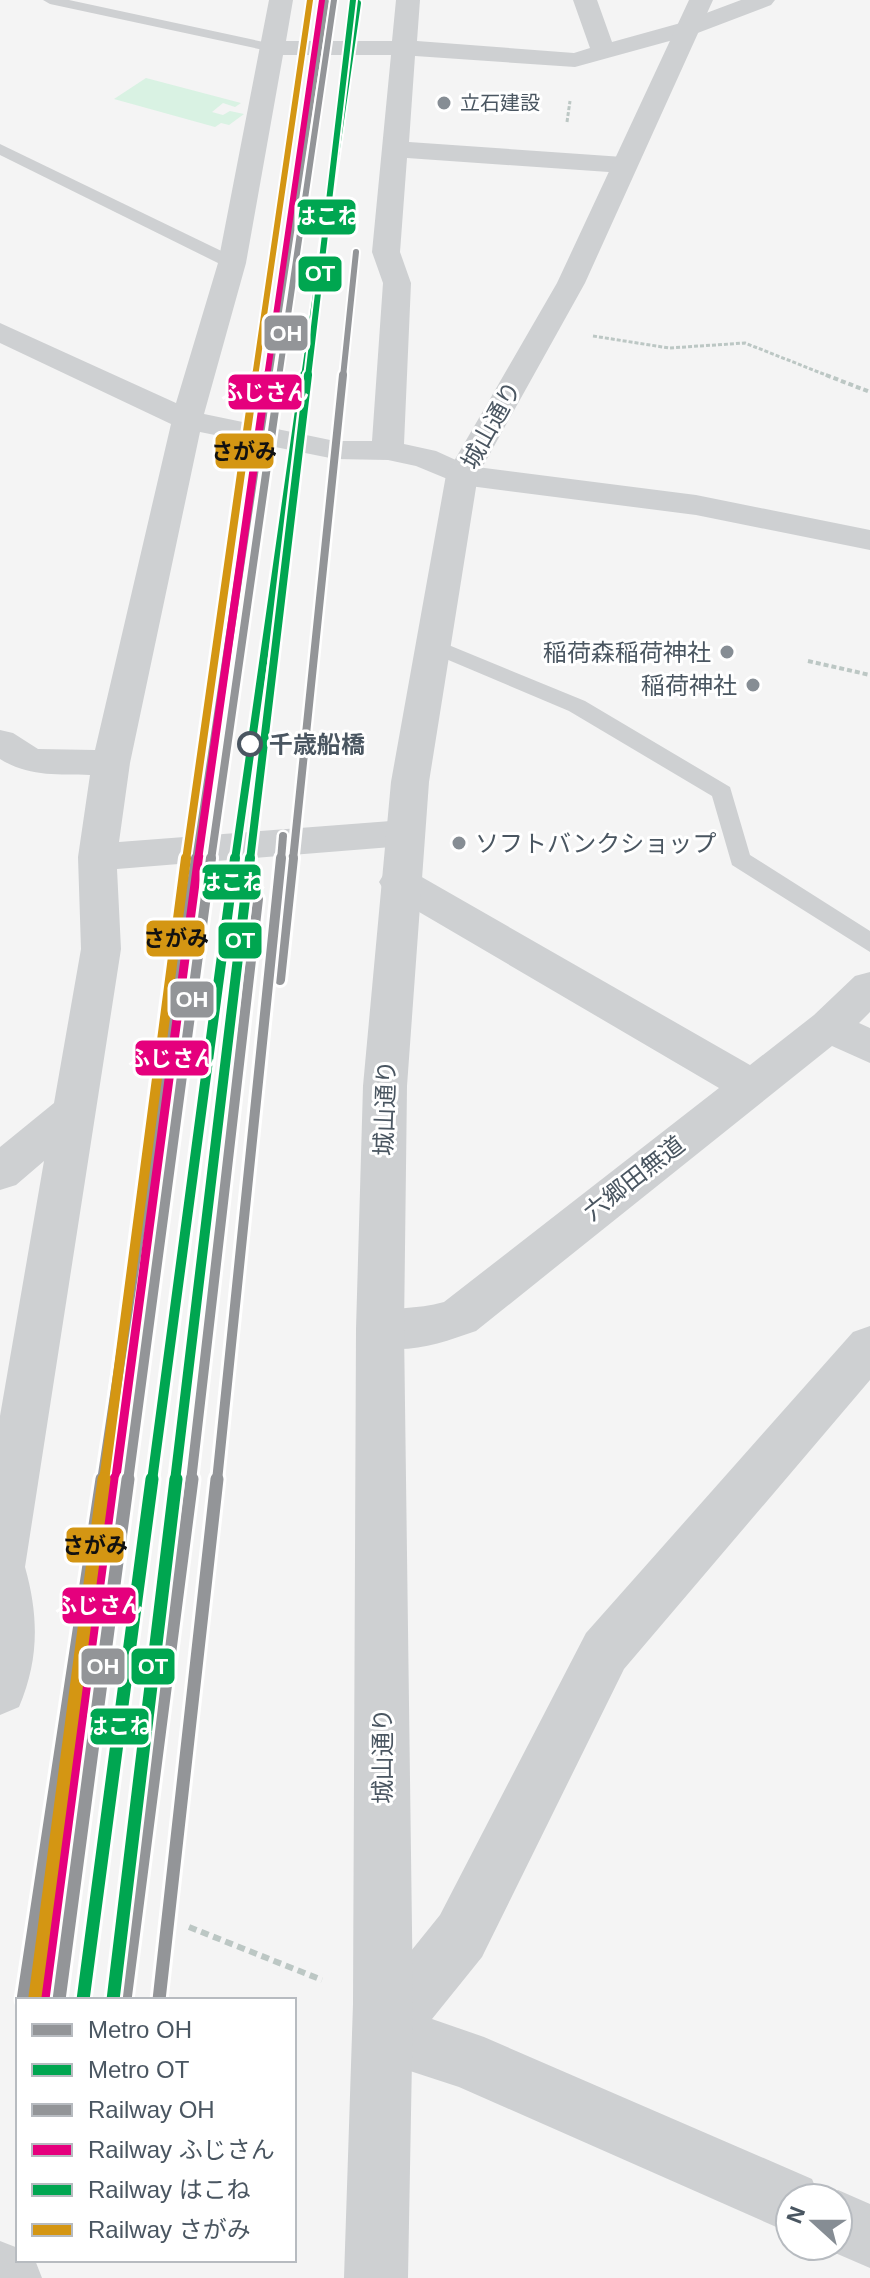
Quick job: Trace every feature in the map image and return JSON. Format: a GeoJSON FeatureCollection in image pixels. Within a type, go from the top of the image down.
{"type":"FeatureCollection","features":[{"type":"Feature","properties":{"kind":"street"},"geometry":{"type":"LineString","coordinates":[[0,1689],[11,1632],[0,1568],[101,949],[97,857],[111,763],[187,420],[232,263],[281,0]]}},
{"type":"Feature","properties":{"kind":"street"},"geometry":{"type":"LineString","coordinates":[[388,451],[387,417],[397,283],[386,252],[408,0]]}},
{"type":"Feature","properties":{"kind":"street"},"geometry":{"type":"LineString","coordinates":[[585,0],[603,50]]}},
{"type":"Feature","properties":{"kind":"street"},"geometry":{"type":"LineString","coordinates":[[273,48],[405,48],[575,60],[693,15],[763,0]]}},
{"type":"Feature","properties":{"kind":"street","name":"城山通り"},"geometry":{"type":"LineString","coordinates":[[376,2278],[382,2019],[380,1329],[385,1086],[399,882],[410,782],[462,475],[571,283],[693,15]]}},
{"type":"Feature","properties":{"kind":"street"},"geometry":{"type":"LineString","coordinates":[[397,149],[623,165]]}},
{"type":"Feature","properties":{"kind":"street"},"geometry":{"type":"LineString","coordinates":[[0,332],[187,420],[335,450],[388,451],[425,458],[462,475],[696,505],[870,540]]}},
{"type":"Feature","properties":{"kind":"street"},"geometry":{"type":"LineString","coordinates":[[0,742],[31,761],[111,763]]}},
{"type":"Feature","properties":{"kind":"street"},"geometry":{"type":"LineString","coordinates":[[97,857],[404,833]]}},
{"type":"Feature","properties":{"kind":"street"},"geometry":{"type":"LineString","coordinates":[[399,882],[751,1086]]}},
{"type":"Feature","properties":{"kind":"street","name":"六郷田無道"},"geometry":{"type":"LineString","coordinates":[[380,1329],[424,1328],[459,1317],[829,1026],[870,987]]}},
{"type":"Feature","properties":{"kind":"street"},"geometry":{"type":"LineString","coordinates":[[829,1026],[870,1047]]}},
{"type":"Feature","properties":{"kind":"street"},"geometry":{"type":"LineString","coordinates":[[0,1172],[73,1112]]}},
{"type":"Feature","properties":{"kind":"street"},"geometry":{"type":"LineString","coordinates":[[774,2194],[463,2058],[382,2019],[461,1936],[605,1651],[870,1346]]}},
{"type":"Feature","properties":{"kind":"street"},"geometry":{"type":"LineString","coordinates":[[0,2273],[10,2278]]}},
{"type":"Feature","properties":{"kind":"lane"},"geometry":{"type":"LineString","coordinates":[[50,0],[273,48]]}},
{"type":"Feature","properties":{"kind":"lane"},"geometry":{"type":"LineString","coordinates":[[0,149],[232,263]]}},
{"type":"Feature","properties":{"kind":"lane"},"geometry":{"type":"LineString","coordinates":[[434,646],[577,706],[722,792],[740,859],[870,943]]}},
{"type":"Feature","properties":{"kind":"path"},"geometry":{"type":"LineString","coordinates":[[573,161],[567,121],[575,60]]}},
{"type":"Feature","properties":{"kind":"path"},"geometry":{"type":"LineString","coordinates":[[545,328],[669,348],[745,343],[870,392]]}},
{"type":"Feature","properties":{"kind":"path"},"geometry":{"type":"LineString","coordinates":[[808,661],[870,675]]}},
{"type":"Feature","properties":{"kind":"path"},"geometry":{"type":"LineString","coordinates":[[189,1927],[382,2019]]}},
{"type":"Feature","properties":{"kind":"green space"},"geometry":{"type":"Polygon","coordinates":[[[146,78],[241,103],[235,107],[223,103],[212,112],[244,114],[229,125],[221,123],[215,127],[114,99],[146,78]]]}},
{"type":"Feature","properties":{"kind":"metro line","name":"OH"},"geometry":{"type":"LineString","coordinates":[[59,1998],[226,743],[334,0]]}},
{"type":"Feature","properties":{"kind":"metro line","name":"OT"},"geometry":{"type":"LineString","coordinates":[[113,1998],[353,0]]}},
{"type":"Feature","properties":{"kind":"metro line","name":"OH"},"geometry":{"type":"LineString","coordinates":[[159,1998],[224,1418],[283,836]]}},
{"type":"Feature","properties":{"kind":"rail line","name":"さがみ"},"geometry":{"type":"LineString","coordinates":[[35,1997],[202,740],[310,0]]}},
{"type":"Feature","properties":{"kind":"rail line","name":"ふじさん"},"geometry":{"type":"LineString","coordinates":[[47,1998],[214,741],[322,0]]}},
{"type":"Feature","properties":{"kind":"rail line","name":"OH"},"geometry":{"type":"LineString","coordinates":[[23,1998],[326,2]]}},
{"type":"Feature","properties":{"kind":"rail line","name":"はこね"},"geometry":{"type":"LineString","coordinates":[[83,1998],[250,746],[358,3]]}},
{"type":"Feature","properties":{"kind":"rail line","name":"OH"},"geometry":{"type":"LineString","coordinates":[[280,980],[356,252]]}},
{"type":"Feature","properties":{"kind":"rail line","name":"OH"},"geometry":{"type":"LineString","coordinates":[[125,1998],[200,1413],[258,899]]}},
{"type":"Feature","properties":{"kind":"place","name":"立石建設"},"geometry":{"type":"Point","coordinates":[444,103]}},
{"type":"Feature","properties":{"kind":"place","name":"稲荷森稲荷神社"},"geometry":{"type":"Point","coordinates":[727,652]}},
{"type":"Feature","properties":{"kind":"place","name":"稲荷神社"},"geometry":{"type":"Point","coordinates":[753,685]}},
{"type":"Feature","properties":{"kind":"place","name":"千歳船橋"},"geometry":{"type":"Point","coordinates":[250,744]}},
{"type":"Feature","properties":{"kind":"place","name":"ソフトバンクショップ"},"geometry":{"type":"Point","coordinates":[459,843]}}]}
